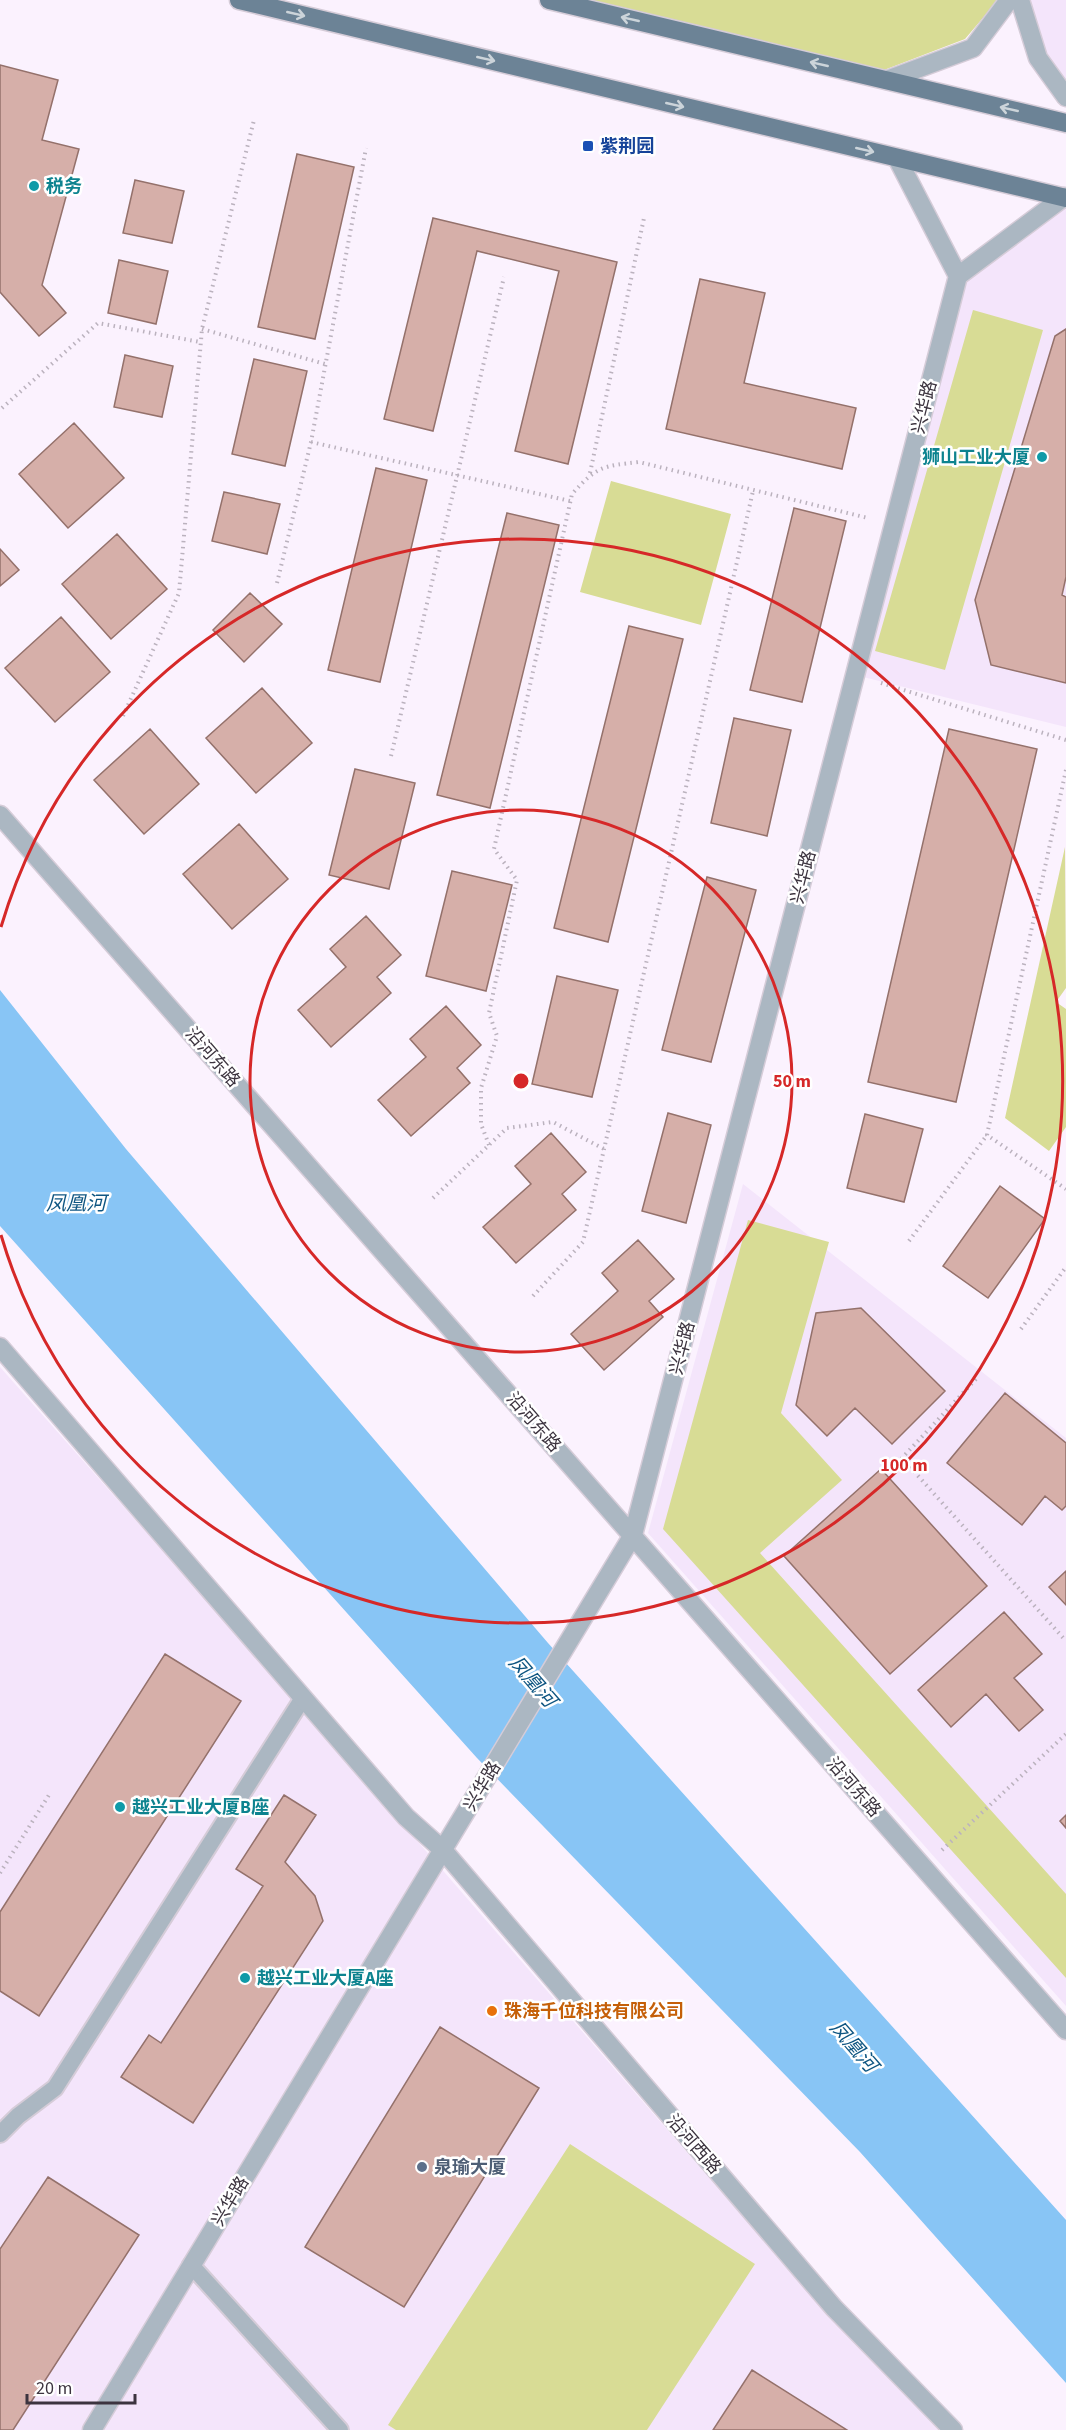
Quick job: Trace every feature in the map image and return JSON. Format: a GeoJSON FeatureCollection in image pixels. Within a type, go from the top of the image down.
{"type":"FeatureCollection","features":[{"type":"Feature","properties":{"kind":"main road"},"geometry":{"type":"LineString","coordinates":[[239,0],[1065,197]]}},
{"type":"Feature","properties":{"kind":"main road"},"geometry":{"type":"LineString","coordinates":[[549,0],[1066,123]]}},
{"type":"Feature","properties":{"kind":"street"},"geometry":{"type":"LineString","coordinates":[[887,80],[973,48],[1009,0]]}},
{"type":"Feature","properties":{"kind":"street"},"geometry":{"type":"LineString","coordinates":[[1020,0],[1038,58],[1066,97]]}},
{"type":"Feature","properties":{"kind":"street"},"geometry":{"type":"LineString","coordinates":[[897,158],[958,276],[1065,197]]}},
{"type":"Feature","properties":{"kind":"street","name":"兴华路"},"geometry":{"type":"LineString","coordinates":[[92,2430],[633,1535],[958,276]]}},
{"type":"Feature","properties":{"kind":"street","name":"沿河东路"},"geometry":{"type":"LineString","coordinates":[[0,815],[1066,2030]]}},
{"type":"Feature","properties":{"kind":"street","name":"沿河西路"},"geometry":{"type":"LineString","coordinates":[[0,1347],[406,1817],[443,1850],[834,2308],[953,2430]]}},
{"type":"Feature","properties":{"kind":"lane"},"geometry":{"type":"LineString","coordinates":[[3,2124],[55,2088],[303,1698]]}},
{"type":"Feature","properties":{"kind":"lane"},"geometry":{"type":"LineString","coordinates":[[191,2265],[340,2430]]}},
{"type":"Feature","properties":{"kind":"path"},"geometry":{"type":"LineString","coordinates":[[123,716],[180,593],[202,329],[254,120]]}},
{"type":"Feature","properties":{"kind":"path"},"geometry":{"type":"LineString","coordinates":[[277,583],[311,442],[366,148]]}},
{"type":"Feature","properties":{"kind":"path"},"geometry":{"type":"LineString","coordinates":[[590,474],[644,218]]}},
{"type":"Feature","properties":{"kind":"path"},"geometry":{"type":"LineString","coordinates":[[391,756],[504,277]]}},
{"type":"Feature","properties":{"kind":"path"},"geometry":{"type":"LineString","coordinates":[[2,408],[98,323],[200,342]]}},
{"type":"Feature","properties":{"kind":"path"},"geometry":{"type":"LineString","coordinates":[[202,329],[326,364]]}},
{"type":"Feature","properties":{"kind":"path"},"geometry":{"type":"LineString","coordinates":[[311,442],[570,501]]}},
{"type":"Feature","properties":{"kind":"path"},"geometry":{"type":"LineString","coordinates":[[489,1145],[481,1124],[481,1088],[497,1036],[489,1013],[517,880],[494,849],[572,494],[590,474],[610,466],[639,462],[893,524]]}},
{"type":"Feature","properties":{"kind":"path"},"geometry":{"type":"LineString","coordinates":[[533,1296],[583,1242],[753,491]]}},
{"type":"Feature","properties":{"kind":"path"},"geometry":{"type":"LineString","coordinates":[[855,675],[1066,740]]}},
{"type":"Feature","properties":{"kind":"path"},"geometry":{"type":"LineString","coordinates":[[909,1240],[987,1135],[1066,770]]}},
{"type":"Feature","properties":{"kind":"path"},"geometry":{"type":"LineString","coordinates":[[433,1198],[507,1128],[553,1122],[604,1149]]}},
{"type":"Feature","properties":{"kind":"path"},"geometry":{"type":"LineString","coordinates":[[987,1135],[1066,1189]]}},
{"type":"Feature","properties":{"kind":"path"},"geometry":{"type":"LineString","coordinates":[[1021,1329],[1066,1267]]}},
{"type":"Feature","properties":{"kind":"path"},"geometry":{"type":"LineString","coordinates":[[976,1379],[902,1458],[1066,1641]]}},
{"type":"Feature","properties":{"kind":"path"},"geometry":{"type":"LineString","coordinates":[[924,1867],[1066,1734]]}},
{"type":"Feature","properties":{"kind":"path"},"geometry":{"type":"LineString","coordinates":[[0,1873],[49,1796]]}},
{"type":"Feature","properties":{"kind":"shaded area"},"geometry":{"type":"Polygon","coordinates":[[[1023,0],[1066,0],[1066,92],[1041,57],[1023,0]]]}},
{"type":"Feature","properties":{"kind":"shaded area"},"geometry":{"type":"Polygon","coordinates":[[[1066,198],[1066,727],[855,675],[958,276],[1066,198]]]}},
{"type":"Feature","properties":{"kind":"shaded area"},"geometry":{"type":"Polygon","coordinates":[[[743,1184],[1066,1438],[1066,2006],[648,1533],[743,1184]]]}},
{"type":"Feature","properties":{"kind":"shaded area"},"geometry":{"type":"Polygon","coordinates":[[[0,1367],[303,1709],[825,2312],[939,2430],[0,2430],[0,1367]]]}},
{"type":"Feature","properties":{"kind":"green space"},"geometry":{"type":"Polygon","coordinates":[[[587,0],[998,0],[965,39],[884,70],[587,0]]]}},
{"type":"Feature","properties":{"kind":"green space"},"geometry":{"type":"Polygon","coordinates":[[[973,310],[1043,330],[945,670],[875,651],[973,310]]]}},
{"type":"Feature","properties":{"kind":"green space"},"geometry":{"type":"Polygon","coordinates":[[[611,481],[731,514],[701,625],[580,592],[611,481]]]}},
{"type":"Feature","properties":{"kind":"green space"},"geometry":{"type":"Polygon","coordinates":[[[1065,847],[1066,988],[1056,1002],[1066,1009],[1066,1127],[1049,1151],[1005,1118],[1065,847]]]}},
{"type":"Feature","properties":{"kind":"green space"},"geometry":{"type":"Polygon","coordinates":[[[748,1220],[829,1242],[781,1413],[842,1480],[760,1553],[1066,1894],[1066,1978],[663,1529],[748,1220]]]}},
{"type":"Feature","properties":{"kind":"green space"},"geometry":{"type":"Polygon","coordinates":[[[570,2144],[755,2264],[647,2430],[396,2430],[388,2425],[570,2144]]]}},
{"type":"Feature","properties":{"kind":"water","name":"凤凰河"},"geometry":{"type":"Polygon","coordinates":[[[0,990],[126,1149],[548,1643],[1066,2220],[1066,2383],[860,2152],[477,1758],[0,1226],[0,990]]]}},
{"type":"Feature","properties":{"kind":"building","name":"税务"},"geometry":{"type":"Polygon","coordinates":[[[0,65],[58,80],[42,140],[79,149],[42,285],[66,313],[39,336],[0,292],[0,65]]]}},
{"type":"Feature","properties":{"kind":"building"},"geometry":{"type":"Polygon","coordinates":[[[297,154],[354,167],[315,339],[258,327],[297,154]]]}},
{"type":"Feature","properties":{"kind":"building"},"geometry":{"type":"Polygon","coordinates":[[[135,180],[184,191],[172,243],[123,233],[135,180]]]}},
{"type":"Feature","properties":{"kind":"building"},"geometry":{"type":"Polygon","coordinates":[[[433,218],[617,262],[568,464],[515,451],[559,271],[477,251],[433,431],[384,419],[433,218]]]}},
{"type":"Feature","properties":{"kind":"building"},"geometry":{"type":"Polygon","coordinates":[[[119,260],[168,271],[156,324],[108,313],[119,260]]]}},
{"type":"Feature","properties":{"kind":"building"},"geometry":{"type":"Polygon","coordinates":[[[700,279],[765,293],[744,383],[856,408],[842,469],[666,429],[700,279]]]}},
{"type":"Feature","properties":{"kind":"building","name":"狮山工业大厦"},"geometry":{"type":"Polygon","coordinates":[[[1066,329],[1066,577],[1062,595],[1066,597],[1066,683],[991,665],[975,600],[1055,336],[1066,329]]]}},
{"type":"Feature","properties":{"kind":"building"},"geometry":{"type":"Polygon","coordinates":[[[125,355],[173,366],[162,417],[114,407],[125,355]]]}},
{"type":"Feature","properties":{"kind":"building"},"geometry":{"type":"Polygon","coordinates":[[[254,359],[307,371],[285,466],[232,454],[254,359]]]}},
{"type":"Feature","properties":{"kind":"building"},"geometry":{"type":"Polygon","coordinates":[[[74,423],[124,478],[68,528],[19,474],[74,423]]]}},
{"type":"Feature","properties":{"kind":"building"},"geometry":{"type":"Polygon","coordinates":[[[376,468],[427,480],[380,682],[328,670],[376,468]]]}},
{"type":"Feature","properties":{"kind":"building"},"geometry":{"type":"Polygon","coordinates":[[[224,492],[280,504],[267,554],[212,541],[224,492]]]}},
{"type":"Feature","properties":{"kind":"building"},"geometry":{"type":"Polygon","coordinates":[[[794,508],[846,521],[802,702],[750,690],[794,508]]]}},
{"type":"Feature","properties":{"kind":"building"},"geometry":{"type":"Polygon","coordinates":[[[507,513],[559,525],[490,808],[437,795],[507,513]]]}},
{"type":"Feature","properties":{"kind":"building"},"geometry":{"type":"Polygon","coordinates":[[[117,534],[167,589],[111,639],[62,584],[117,534]]]}},
{"type":"Feature","properties":{"kind":"building"},"geometry":{"type":"Polygon","coordinates":[[[0,549],[19,570],[0,586],[0,549]]]}},
{"type":"Feature","properties":{"kind":"building"},"geometry":{"type":"Polygon","coordinates":[[[250,593],[282,624],[244,662],[213,630],[250,593]]]}},
{"type":"Feature","properties":{"kind":"building"},"geometry":{"type":"Polygon","coordinates":[[[61,617],[110,672],[55,722],[5,668],[61,617]]]}},
{"type":"Feature","properties":{"kind":"building"},"geometry":{"type":"Polygon","coordinates":[[[629,626],[683,639],[608,942],[554,928],[629,626]]]}},
{"type":"Feature","properties":{"kind":"building"},"geometry":{"type":"Polygon","coordinates":[[[262,688],[312,743],[256,793],[206,738],[262,688]]]}},
{"type":"Feature","properties":{"kind":"building"},"geometry":{"type":"Polygon","coordinates":[[[734,718],[791,730],[767,836],[711,823],[734,718]]]}},
{"type":"Feature","properties":{"kind":"building"},"geometry":{"type":"Polygon","coordinates":[[[150,729],[199,784],[144,834],[94,780],[150,729]]]}},
{"type":"Feature","properties":{"kind":"building"},"geometry":{"type":"Polygon","coordinates":[[[949,729],[1037,749],[956,1102],[868,1082],[949,729]]]}},
{"type":"Feature","properties":{"kind":"building"},"geometry":{"type":"Polygon","coordinates":[[[355,769],[415,783],[389,889],[329,875],[355,769]]]}},
{"type":"Feature","properties":{"kind":"building"},"geometry":{"type":"Polygon","coordinates":[[[239,824],[288,879],[232,929],[183,874],[239,824]]]}},
{"type":"Feature","properties":{"kind":"building"},"geometry":{"type":"Polygon","coordinates":[[[452,871],[512,885],[486,991],[426,976],[452,871]]]}},
{"type":"Feature","properties":{"kind":"building"},"geometry":{"type":"Polygon","coordinates":[[[707,877],[756,890],[711,1062],[662,1050],[707,877]]]}},
{"type":"Feature","properties":{"kind":"building"},"geometry":{"type":"Polygon","coordinates":[[[366,916],[401,955],[377,977],[391,993],[331,1047],[298,1010],[346,967],[330,949],[366,916]]]}},
{"type":"Feature","properties":{"kind":"building"},"geometry":{"type":"Polygon","coordinates":[[[557,976],[618,990],[592,1097],[532,1084],[557,976]]]}},
{"type":"Feature","properties":{"kind":"building"},"geometry":{"type":"Polygon","coordinates":[[[446,1006],[481,1045],[457,1068],[470,1083],[411,1136],[378,1100],[426,1057],[410,1039],[446,1006]]]}},
{"type":"Feature","properties":{"kind":"building"},"geometry":{"type":"Polygon","coordinates":[[[668,1113],[711,1125],[686,1223],[642,1211],[668,1113]]]}},
{"type":"Feature","properties":{"kind":"building"},"geometry":{"type":"Polygon","coordinates":[[[865,1114],[923,1129],[904,1202],[847,1188],[865,1114]]]}},
{"type":"Feature","properties":{"kind":"building"},"geometry":{"type":"Polygon","coordinates":[[[551,1133],[586,1172],[562,1194],[576,1210],[516,1263],[483,1227],[531,1184],[515,1166],[551,1133]]]}},
{"type":"Feature","properties":{"kind":"building"},"geometry":{"type":"Polygon","coordinates":[[[1000,1186],[1045,1219],[988,1298],[943,1266],[1000,1186]]]}},
{"type":"Feature","properties":{"kind":"building"},"geometry":{"type":"Polygon","coordinates":[[[638,1240],[674,1279],[649,1301],[663,1317],[604,1370],[571,1334],[618,1291],[602,1273],[638,1240]]]}},
{"type":"Feature","properties":{"kind":"building"},"geometry":{"type":"Polygon","coordinates":[[[861,1308],[945,1391],[892,1444],[855,1408],[827,1436],[796,1405],[816,1313],[861,1308]]]}},
{"type":"Feature","properties":{"kind":"building"},"geometry":{"type":"Polygon","coordinates":[[[1005,1393],[1066,1443],[1066,1506],[1062,1510],[1045,1496],[1022,1525],[947,1463],[1005,1393]]]}},
{"type":"Feature","properties":{"kind":"building"},"geometry":{"type":"Polygon","coordinates":[[[881,1469],[987,1586],[890,1674],[784,1556],[881,1469]]]}},
{"type":"Feature","properties":{"kind":"building"},"geometry":{"type":"Polygon","coordinates":[[[1066,1571],[1066,1605],[1049,1587],[1066,1571]]]}},
{"type":"Feature","properties":{"kind":"building"},"geometry":{"type":"Polygon","coordinates":[[[1004,1612],[1042,1654],[1014,1678],[1043,1710],[1019,1731],[986,1694],[951,1727],[918,1690],[1004,1612]]]}},
{"type":"Feature","properties":{"kind":"building","name":"越兴工业大厦B座"},"geometry":{"type":"Polygon","coordinates":[[[165,1654],[241,1701],[39,2016],[0,1991],[0,1912],[165,1654]]]}},
{"type":"Feature","properties":{"kind":"building","name":"越兴工业大厦A座"},"geometry":{"type":"Polygon","coordinates":[[[284,1795],[316,1815],[285,1862],[315,1896],[323,1921],[193,2123],[121,2077],[149,2035],[161,2043],[263,1886],[236,1869],[284,1795]]]}},
{"type":"Feature","properties":{"kind":"building"},"geometry":{"type":"Polygon","coordinates":[[[1066,1815],[1066,1828],[1060,1821],[1066,1815]]]}},
{"type":"Feature","properties":{"kind":"building","name":"泉瑜大厦"},"geometry":{"type":"Polygon","coordinates":[[[440,2027],[539,2088],[404,2307],[305,2247],[440,2027]]]}},
{"type":"Feature","properties":{"kind":"building"},"geometry":{"type":"Polygon","coordinates":[[[48,2177],[139,2235],[13,2430],[0,2430],[0,2249],[48,2177]]]}},
{"type":"Feature","properties":{"kind":"building"},"geometry":{"type":"Polygon","coordinates":[[[752,2370],[847,2430],[713,2430],[752,2370]]]}},
{"type":"Feature","properties":{"kind":"place","name":"紫荆园"},"geometry":{"type":"Point","coordinates":[588,146]}},
{"type":"Feature","properties":{"kind":"place","name":"税务"},"geometry":{"type":"Point","coordinates":[34,186]}},
{"type":"Feature","properties":{"kind":"place","name":"狮山工业大厦"},"geometry":{"type":"Point","coordinates":[1042,457]}},
{"type":"Feature","properties":{"kind":"place","name":"越兴工业大厦B座"},"geometry":{"type":"Point","coordinates":[120,1807]}},
{"type":"Feature","properties":{"kind":"place","name":"越兴工业大厦A座"},"geometry":{"type":"Point","coordinates":[245,1978]}},
{"type":"Feature","properties":{"kind":"place","name":"珠海千位科技有限公司"},"geometry":{"type":"Point","coordinates":[492,2011]}},
{"type":"Feature","properties":{"kind":"place","name":"泉瑜大厦"},"geometry":{"type":"Point","coordinates":[422,2167]}}]}
